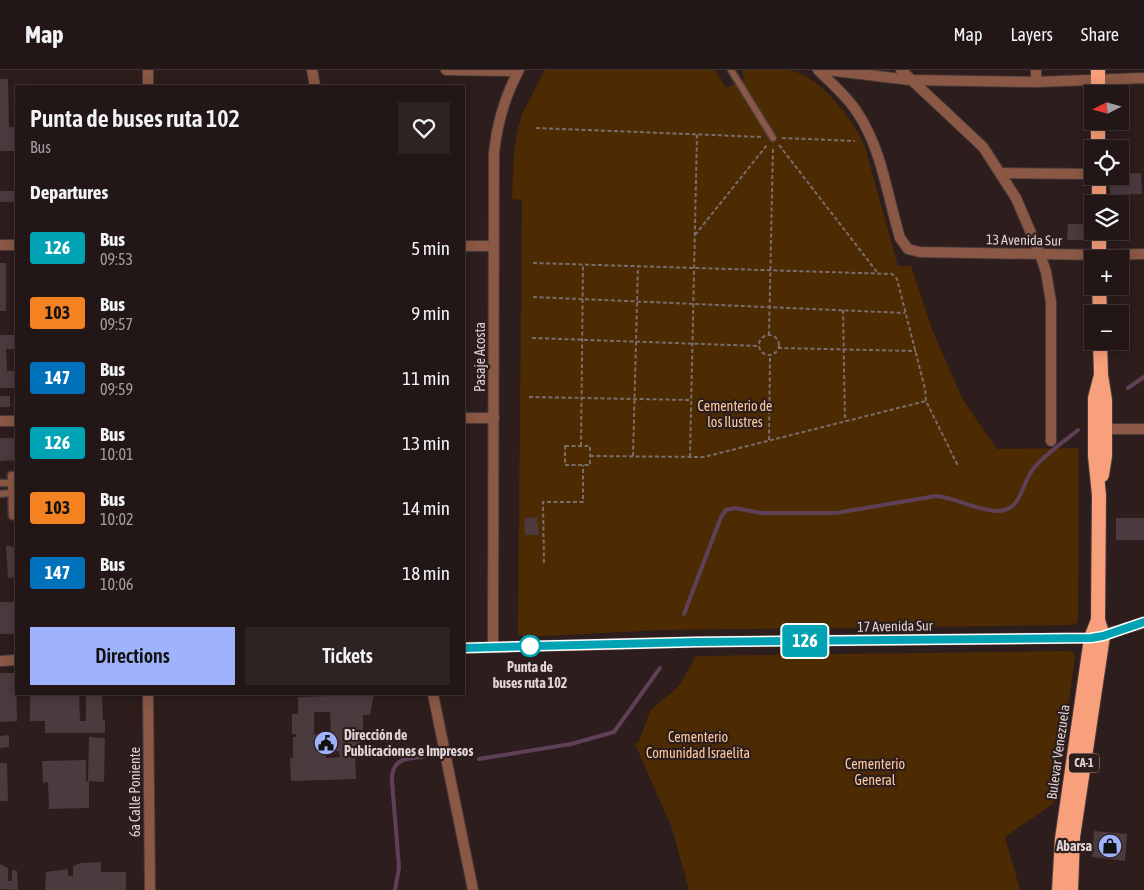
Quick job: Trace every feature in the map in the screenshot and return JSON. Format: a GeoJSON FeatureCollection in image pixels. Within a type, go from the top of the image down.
{"type":"FeatureCollection","features":[{"type":"Feature","properties":{"kind":"highway","name":"Bulevar Venezuela"},"geometry":{"type":"LineString","coordinates":[[1099,495],[1105,456],[1106,429],[1100,350]]}},
{"type":"Feature","properties":{"kind":"highway","name":"Bulevar Venezuela"},"geometry":{"type":"LineString","coordinates":[[1071,890],[1073,837],[1098,620],[1099,495],[1095,456],[1095,398],[1101,375]]}},
{"type":"Feature","properties":{"kind":"highway","name":"Bulevar Venezuela"},"geometry":{"type":"LineString","coordinates":[[1059,890],[1062,839],[1097,637]]}},
{"type":"Feature","properties":{"kind":"street"},"geometry":{"type":"LineString","coordinates":[[148,70],[148,85]]}},
{"type":"Feature","properties":{"kind":"street"},"geometry":{"type":"LineString","coordinates":[[312,70],[315,85]]}},
{"type":"Feature","properties":{"kind":"street"},"geometry":{"type":"LineString","coordinates":[[446,70],[518,71]]}},
{"type":"Feature","properties":{"kind":"street","name":"13 Avenida Sur"},"geometry":{"type":"LineString","coordinates":[[818,70],[856,110],[868,129],[879,158],[900,238],[910,250],[920,252],[1084,256]]}},
{"type":"Feature","properties":{"kind":"street"},"geometry":{"type":"LineString","coordinates":[[827,70],[1036,82],[1144,78]]}},
{"type":"Feature","properties":{"kind":"street"},"geometry":{"type":"LineString","coordinates":[[901,70],[910,75],[983,147],[1016,198],[1040,254],[1046,272],[1051,302],[1051,441]]}},
{"type":"Feature","properties":{"kind":"street"},"geometry":{"type":"LineString","coordinates":[[1036,70],[1036,82]]}},
{"type":"Feature","properties":{"kind":"street","name":"Pasaje Acosta"},"geometry":{"type":"LineString","coordinates":[[493,647],[494,170],[496,138],[502,111],[518,71]]}},
{"type":"Feature","properties":{"kind":"street"},"geometry":{"type":"LineString","coordinates":[[1000,173],[1084,174]]}},
{"type":"Feature","properties":{"kind":"street"},"geometry":{"type":"LineString","coordinates":[[0,245],[15,245]]}},
{"type":"Feature","properties":{"kind":"street"},"geometry":{"type":"LineString","coordinates":[[465,246],[494,246]]}},
{"type":"Feature","properties":{"kind":"street","name":"13 Avenida Sur"},"geometry":{"type":"LineString","coordinates":[[1129,255],[1144,254]]}},
{"type":"Feature","properties":{"kind":"street"},"geometry":{"type":"LineString","coordinates":[[465,418],[494,418]]}},
{"type":"Feature","properties":{"kind":"street"},"geometry":{"type":"LineString","coordinates":[[0,422],[15,421]]}},
{"type":"Feature","properties":{"kind":"street"},"geometry":{"type":"LineString","coordinates":[[1106,429],[1144,429]]}},
{"type":"Feature","properties":{"kind":"street","name":"17 Avenida Sur"},"geometry":{"type":"LineString","coordinates":[[465,648],[696,642],[1097,637],[1144,622]]}},
{"type":"Feature","properties":{"kind":"street"},"geometry":{"type":"LineString","coordinates":[[0,661],[15,660]]}},
{"type":"Feature","properties":{"kind":"street","name":"6a Calle Poniente"},"geometry":{"type":"LineString","coordinates":[[148,695],[150,890]]}},
{"type":"Feature","properties":{"kind":"street"},"geometry":{"type":"LineString","coordinates":[[433,695],[473,890]]}},
{"type":"Feature","properties":{"kind":"lane"},"geometry":{"type":"LineString","coordinates":[[731,70],[773,138]]}},
{"type":"Feature","properties":{"kind":"lane"},"geometry":{"type":"LineString","coordinates":[[15,475],[11,475],[14,502],[12,516],[15,517]]}},
{"type":"Feature","properties":{"kind":"lane"},"geometry":{"type":"LineString","coordinates":[[0,483],[11,483]]}},
{"type":"Feature","properties":{"kind":"lane"},"geometry":{"type":"LineString","coordinates":[[0,494],[12,493]]}},
{"type":"Feature","properties":{"kind":"path"},"geometry":{"type":"LineString","coordinates":[[536,128],[855,141]]}},
{"type":"Feature","properties":{"kind":"path"},"geometry":{"type":"LineString","coordinates":[[690,458],[697,134]]}},
{"type":"Feature","properties":{"kind":"path"},"geometry":{"type":"LineString","coordinates":[[695,236],[773,138]]}},
{"type":"Feature","properties":{"kind":"path"},"geometry":{"type":"LineString","coordinates":[[769,335],[773,138]]}},
{"type":"Feature","properties":{"kind":"path"},"geometry":{"type":"LineString","coordinates":[[773,138],[878,273]]}},
{"type":"Feature","properties":{"kind":"path"},"geometry":{"type":"LineString","coordinates":[[533,263],[888,273],[895,276],[916,350],[926,401],[958,466]]}},
{"type":"Feature","properties":{"kind":"path"},"geometry":{"type":"LineString","coordinates":[[581,446],[583,264]]}},
{"type":"Feature","properties":{"kind":"path"},"geometry":{"type":"LineString","coordinates":[[633,456],[638,266]]}},
{"type":"Feature","properties":{"kind":"path"},"geometry":{"type":"LineString","coordinates":[[533,297],[906,313]]}},
{"type":"Feature","properties":{"kind":"path"},"geometry":{"type":"LineString","coordinates":[[843,310],[845,421]]}},
{"type":"Feature","properties":{"kind":"path"},"geometry":{"type":"LineString","coordinates":[[769,335],[777,339],[778,348],[776,352],[770,355],[764,354],[759,346],[763,337],[769,335]]}},
{"type":"Feature","properties":{"kind":"path"},"geometry":{"type":"LineString","coordinates":[[532,338],[759,346]]}},
{"type":"Feature","properties":{"kind":"path"},"geometry":{"type":"LineString","coordinates":[[778,348],[916,350]]}},
{"type":"Feature","properties":{"kind":"path"},"geometry":{"type":"LineString","coordinates":[[769,441],[770,355]]}},
{"type":"Feature","properties":{"kind":"path"},"geometry":{"type":"LineString","coordinates":[[529,397],[691,400]]}},
{"type":"Feature","properties":{"kind":"path"},"geometry":{"type":"LineString","coordinates":[[590,456],[704,458],[926,401]]}},
{"type":"Feature","properties":{"kind":"path"},"geometry":{"type":"LineString","coordinates":[[565,446],[590,446],[590,456],[590,465],[565,465],[565,446]]}},
{"type":"Feature","properties":{"kind":"path"},"geometry":{"type":"LineString","coordinates":[[544,563],[543,502],[583,502],[583,465]]}},
{"type":"Feature","properties":{"kind":"green space","name":"Cementerio de los Ilustres"},"geometry":{"type":"Polygon","coordinates":[[[545,70],[715,70],[726,88],[744,79],[742,70],[788,70],[800,73],[812,80],[834,100],[853,124],[865,147],[898,266],[911,266],[932,329],[963,400],[997,449],[1079,448],[1078,622],[1073,625],[662,630],[524,637],[518,634],[522,200],[512,199],[514,151],[522,114],[545,70]]]}},
{"type":"Feature","properties":{"kind":"green space","name":"Cementerio General"},"geometry":{"type":"Polygon","coordinates":[[[1069,651],[1074,653],[1075,659],[1054,803],[1005,837],[1020,890],[689,890],[672,828],[635,744],[639,741],[650,711],[679,686],[696,656],[1069,651]]]}},
{"type":"Feature","properties":{"kind":"building"},"geometry":{"type":"Polygon","coordinates":[[[0,79],[8,79],[9,127],[15,127],[15,151],[0,151],[0,79]]]}},
{"type":"Feature","properties":{"kind":"building"},"geometry":{"type":"Polygon","coordinates":[[[1141,173],[1142,194],[1110,195],[1109,185],[1129,185],[1129,174],[1141,173]]]}},
{"type":"Feature","properties":{"kind":"building"},"geometry":{"type":"Polygon","coordinates":[[[0,191],[15,191],[15,202],[0,202],[0,191]]]}},
{"type":"Feature","properties":{"kind":"building"},"geometry":{"type":"Polygon","coordinates":[[[1068,224],[1084,224],[1084,240],[1067,240],[1068,224]]]}},
{"type":"Feature","properties":{"kind":"building"},"geometry":{"type":"Polygon","coordinates":[[[0,263],[6,263],[6,311],[0,311],[0,263]]]}},
{"type":"Feature","properties":{"kind":"building"},"geometry":{"type":"Polygon","coordinates":[[[0,335],[15,335],[15,349],[6,349],[7,371],[15,371],[15,388],[0,388],[0,335]]]}},
{"type":"Feature","properties":{"kind":"building"},"geometry":{"type":"Polygon","coordinates":[[[0,396],[10,396],[10,407],[0,407],[0,396]]]}},
{"type":"Feature","properties":{"kind":"building"},"geometry":{"type":"Polygon","coordinates":[[[0,438],[15,438],[15,460],[0,461],[0,438]]]}},
{"type":"Feature","properties":{"kind":"building"},"geometry":{"type":"Polygon","coordinates":[[[537,517],[539,535],[525,535],[524,518],[537,517]]]}},
{"type":"Feature","properties":{"kind":"building"},"geometry":{"type":"Polygon","coordinates":[[[1116,518],[1144,518],[1144,540],[1116,540],[1116,518]]]}},
{"type":"Feature","properties":{"kind":"building"},"geometry":{"type":"Polygon","coordinates":[[[6,545],[15,548],[15,577],[8,578],[6,545]]]}},
{"type":"Feature","properties":{"kind":"building"},"geometry":{"type":"Polygon","coordinates":[[[0,602],[15,602],[15,634],[0,634],[0,602]]]}},
{"type":"Feature","properties":{"kind":"building"},"geometry":{"type":"Polygon","coordinates":[[[0,673],[15,673],[17,721],[0,722],[0,673]]]}},
{"type":"Feature","properties":{"kind":"building"},"geometry":{"type":"Polygon","coordinates":[[[30,695],[79,695],[80,721],[86,721],[86,695],[102,695],[105,733],[45,733],[45,721],[30,721],[30,695]]]}},
{"type":"Feature","properties":{"kind":"building","name":"Dirección de Publicaciones e Impresos"},"geometry":{"type":"Polygon","coordinates":[[[374,695],[370,715],[363,715],[363,733],[360,736],[360,748],[355,748],[356,779],[291,781],[290,758],[293,758],[293,737],[296,737],[296,734],[292,734],[292,714],[298,714],[298,697],[374,695]],[[314,712],[314,734],[331,734],[330,712],[314,712]],[[339,751],[326,752],[326,758],[340,757],[339,751]]]}},
{"type":"Feature","properties":{"kind":"building"},"geometry":{"type":"Polygon","coordinates":[[[9,735],[9,747],[0,748],[0,736],[9,735]]]}},
{"type":"Feature","properties":{"kind":"building"},"geometry":{"type":"Polygon","coordinates":[[[89,737],[105,738],[104,782],[88,781],[89,737]]]}},
{"type":"Feature","properties":{"kind":"building"},"geometry":{"type":"Polygon","coordinates":[[[86,760],[86,781],[89,781],[89,808],[49,809],[48,782],[43,783],[42,761],[86,760]]]}},
{"type":"Feature","properties":{"kind":"building"},"geometry":{"type":"Polygon","coordinates":[[[0,763],[7,763],[8,801],[0,801],[0,763]]]}},
{"type":"Feature","properties":{"kind":"building","name":"Abarsa"},"geometry":{"type":"Polygon","coordinates":[[[1094,831],[1127,834],[1125,861],[1092,857],[1094,831]]]}},
{"type":"Feature","properties":{"kind":"building"},"geometry":{"type":"Polygon","coordinates":[[[101,862],[101,872],[126,872],[126,890],[45,890],[46,872],[68,869],[68,876],[73,876],[73,866],[81,863],[101,862]]]}},
{"type":"Feature","properties":{"kind":"building"},"geometry":{"type":"Polygon","coordinates":[[[0,864],[8,868],[8,881],[12,881],[12,870],[17,871],[18,890],[0,889],[0,864]]]}},
{"type":"Feature","properties":{"kind":"waterway"},"geometry":{"type":"LineString","coordinates":[[1128,388],[1144,377]]}},
{"type":"Feature","properties":{"kind":"waterway"},"geometry":{"type":"LineString","coordinates":[[684,614],[721,517],[726,510],[735,508],[761,513],[836,513],[936,496],[988,510],[1005,510],[1016,502],[1030,474],[1039,463],[1078,430]]}},
{"type":"Feature","properties":{"kind":"waterway"},"geometry":{"type":"LineString","coordinates":[[479,759],[571,744],[614,732],[660,668]]}},
{"type":"Feature","properties":{"kind":"waterway"},"geometry":{"type":"LineString","coordinates":[[395,890],[399,868],[392,774],[394,768],[401,761],[423,757]]}},
{"type":"Feature","properties":{"kind":"bus line","name":"126"},"geometry":{"type":"LineString","coordinates":[[465,648],[696,642],[1091,638],[1103,636],[1144,622]]}},
{"type":"Feature","properties":{"kind":"place","name":"Punta de buses ruta 102"},"geometry":{"type":"Point","coordinates":[530,646]}},
{"type":"Feature","properties":{"kind":"place","name":"Dirección de Publicaciones e Impresos"},"geometry":{"type":"Point","coordinates":[326,743]}},
{"type":"Feature","properties":{"kind":"place","name":"Abarsa"},"geometry":{"type":"Point","coordinates":[1110,846]}},
{"type":"Feature","properties":{"kind":"park label","name":"Cementerio Comunidad Israelita"},"geometry":{"type":"Point","coordinates":[698,746]}}]}
